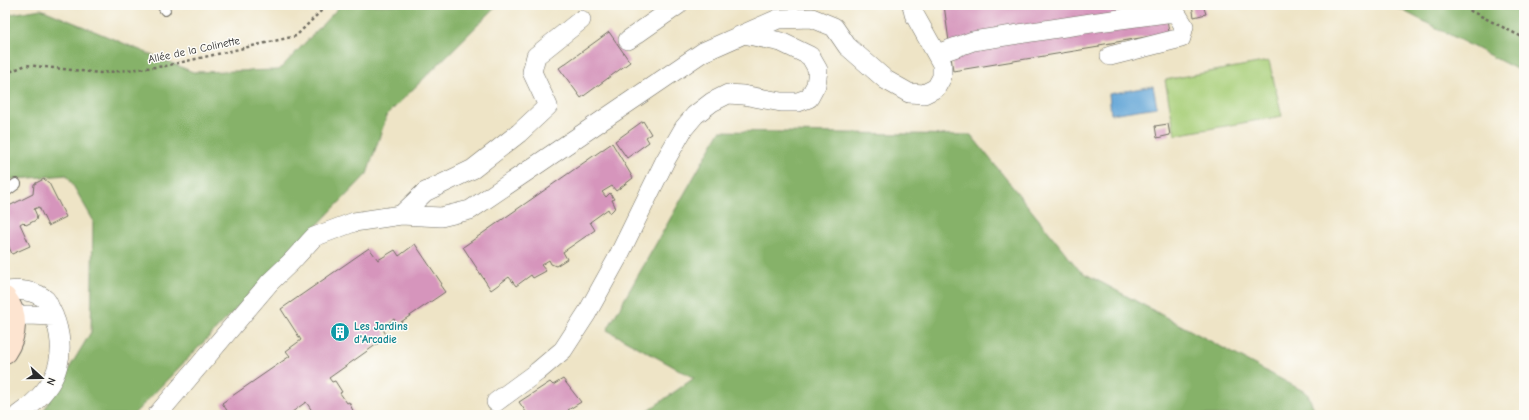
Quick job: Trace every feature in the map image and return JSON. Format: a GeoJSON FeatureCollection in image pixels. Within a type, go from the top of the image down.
{"type":"FeatureCollection","features":[{"type":"Feature","properties":{"kind":"main road"},"geometry":{"type":"LineString","coordinates":[[5,352],[10,344],[14,330],[10,307]]}},
{"type":"Feature","properties":{"kind":"street"},"geometry":{"type":"LineString","coordinates":[[628,40],[678,5]]}},
{"type":"Feature","properties":{"kind":"street"},"geometry":{"type":"LineString","coordinates":[[158,415],[270,282],[314,237],[354,222],[401,215],[442,217],[470,210],[702,52],[778,19],[812,18],[834,27],[847,46],[886,80],[909,93],[924,94],[936,88],[942,77],[942,64],[914,14],[912,5]]}},
{"type":"Feature","properties":{"kind":"street"},"geometry":{"type":"LineString","coordinates":[[937,54],[973,42],[1098,22],[1166,13],[1176,13],[1184,26],[1181,38],[1110,56]]}},
{"type":"Feature","properties":{"kind":"street"},"geometry":{"type":"LineString","coordinates":[[401,215],[425,192],[473,169],[519,133],[548,106],[532,72],[536,56],[581,20]]}},
{"type":"Feature","properties":{"kind":"street"},"geometry":{"type":"LineString","coordinates":[[496,402],[563,350],[587,313],[617,259],[665,162],[684,128],[695,115],[712,102],[728,94],[743,95],[781,102],[798,102],[809,98],[816,85],[818,70],[810,56],[781,42],[744,34]]}},
{"type":"Feature","properties":{"kind":"street"},"geometry":{"type":"LineString","coordinates":[[5,292],[11,290],[29,291],[46,300],[54,316],[61,346],[58,366],[48,386],[32,405],[18,415]]}},
{"type":"Feature","properties":{"kind":"street"},"geometry":{"type":"LineString","coordinates":[[10,307],[54,316]]}},
{"type":"Feature","properties":{"kind":"lane"},"geometry":{"type":"LineString","coordinates":[[5,192],[16,184]]}},
{"type":"Feature","properties":{"kind":"path","name":"Allée de la Colinette"},"geometry":{"type":"LineString","coordinates":[[5,74],[26,65],[100,73],[165,66],[296,36],[327,5]]}},
{"type":"Feature","properties":{"kind":"path"},"geometry":{"type":"LineString","coordinates":[[1459,5],[1524,38]]}},
{"type":"Feature","properties":{"kind":"green space"},"geometry":{"type":"Polygon","coordinates":[[[341,5],[498,5],[387,115],[367,174],[133,415],[41,415],[91,332],[93,220],[67,175],[5,180],[5,15],[41,9],[193,72],[279,70],[341,5]]]}},
{"type":"Feature","properties":{"kind":"green space"},"geometry":{"type":"Polygon","coordinates":[[[1392,5],[1524,5],[1524,73],[1392,5]]]}},
{"type":"Feature","properties":{"kind":"green space"},"geometry":{"type":"Polygon","coordinates":[[[1269,61],[1282,116],[1175,135],[1165,80],[1269,61]]]}},
{"type":"Feature","properties":{"kind":"green space"},"geometry":{"type":"Polygon","coordinates":[[[720,131],[971,135],[1080,271],[1307,393],[1317,415],[642,415],[694,378],[607,330],[720,131]]]}},
{"type":"Feature","properties":{"kind":"water"},"geometry":{"type":"Polygon","coordinates":[[[1153,86],[1157,107],[1111,114],[1109,94],[1153,86]]]}},
{"type":"Feature","properties":{"kind":"building"},"geometry":{"type":"Polygon","coordinates":[[[944,5],[1165,5],[1169,33],[1099,45],[1099,47],[953,71],[944,5]]]}},
{"type":"Feature","properties":{"kind":"building"},"geometry":{"type":"Polygon","coordinates":[[[1192,5],[1203,5],[1206,14],[1194,17],[1192,5]]]}},
{"type":"Feature","properties":{"kind":"building"},"geometry":{"type":"Polygon","coordinates":[[[609,32],[630,62],[581,98],[559,68],[609,32]]]}},
{"type":"Feature","properties":{"kind":"building"},"geometry":{"type":"Polygon","coordinates":[[[643,121],[651,134],[646,137],[649,142],[627,158],[615,141],[643,121]]]}},
{"type":"Feature","properties":{"kind":"building"},"geometry":{"type":"Polygon","coordinates":[[[1168,124],[1170,135],[1157,138],[1155,126],[1168,124]]]}},
{"type":"Feature","properties":{"kind":"building"},"geometry":{"type":"Polygon","coordinates":[[[612,143],[633,178],[616,191],[612,186],[602,192],[606,197],[610,193],[614,199],[612,200],[615,206],[614,209],[610,213],[608,209],[590,222],[595,230],[563,252],[567,259],[556,266],[551,264],[549,260],[541,265],[546,271],[533,278],[531,275],[516,286],[509,277],[491,290],[463,247],[612,143]]]}},
{"type":"Feature","properties":{"kind":"building"},"geometry":{"type":"Polygon","coordinates":[[[44,179],[49,183],[66,217],[48,226],[39,207],[34,209],[37,216],[36,220],[26,225],[23,222],[20,224],[30,246],[12,254],[5,238],[5,208],[33,194],[34,184],[44,179]]]}},
{"type":"Feature","properties":{"kind":"building","name":"Les Jardins d'Arcadie"},"geometry":{"type":"Polygon","coordinates":[[[415,244],[442,284],[440,285],[445,292],[398,324],[394,319],[382,327],[387,337],[329,378],[332,382],[335,381],[342,392],[340,393],[347,403],[349,402],[355,415],[315,415],[306,402],[288,415],[230,415],[222,403],[290,356],[286,351],[301,340],[281,309],[369,248],[378,260],[395,250],[399,256],[415,244]]]}},
{"type":"Feature","properties":{"kind":"building"},"geometry":{"type":"Polygon","coordinates":[[[563,379],[581,402],[568,410],[569,412],[566,415],[522,415],[526,412],[519,402],[550,382],[553,385],[563,379]]]}},
{"type":"Feature","properties":{"kind":"place","name":"Les Jardins d'Arcadie"},"geometry":{"type":"Point","coordinates":[340,332]}}]}
